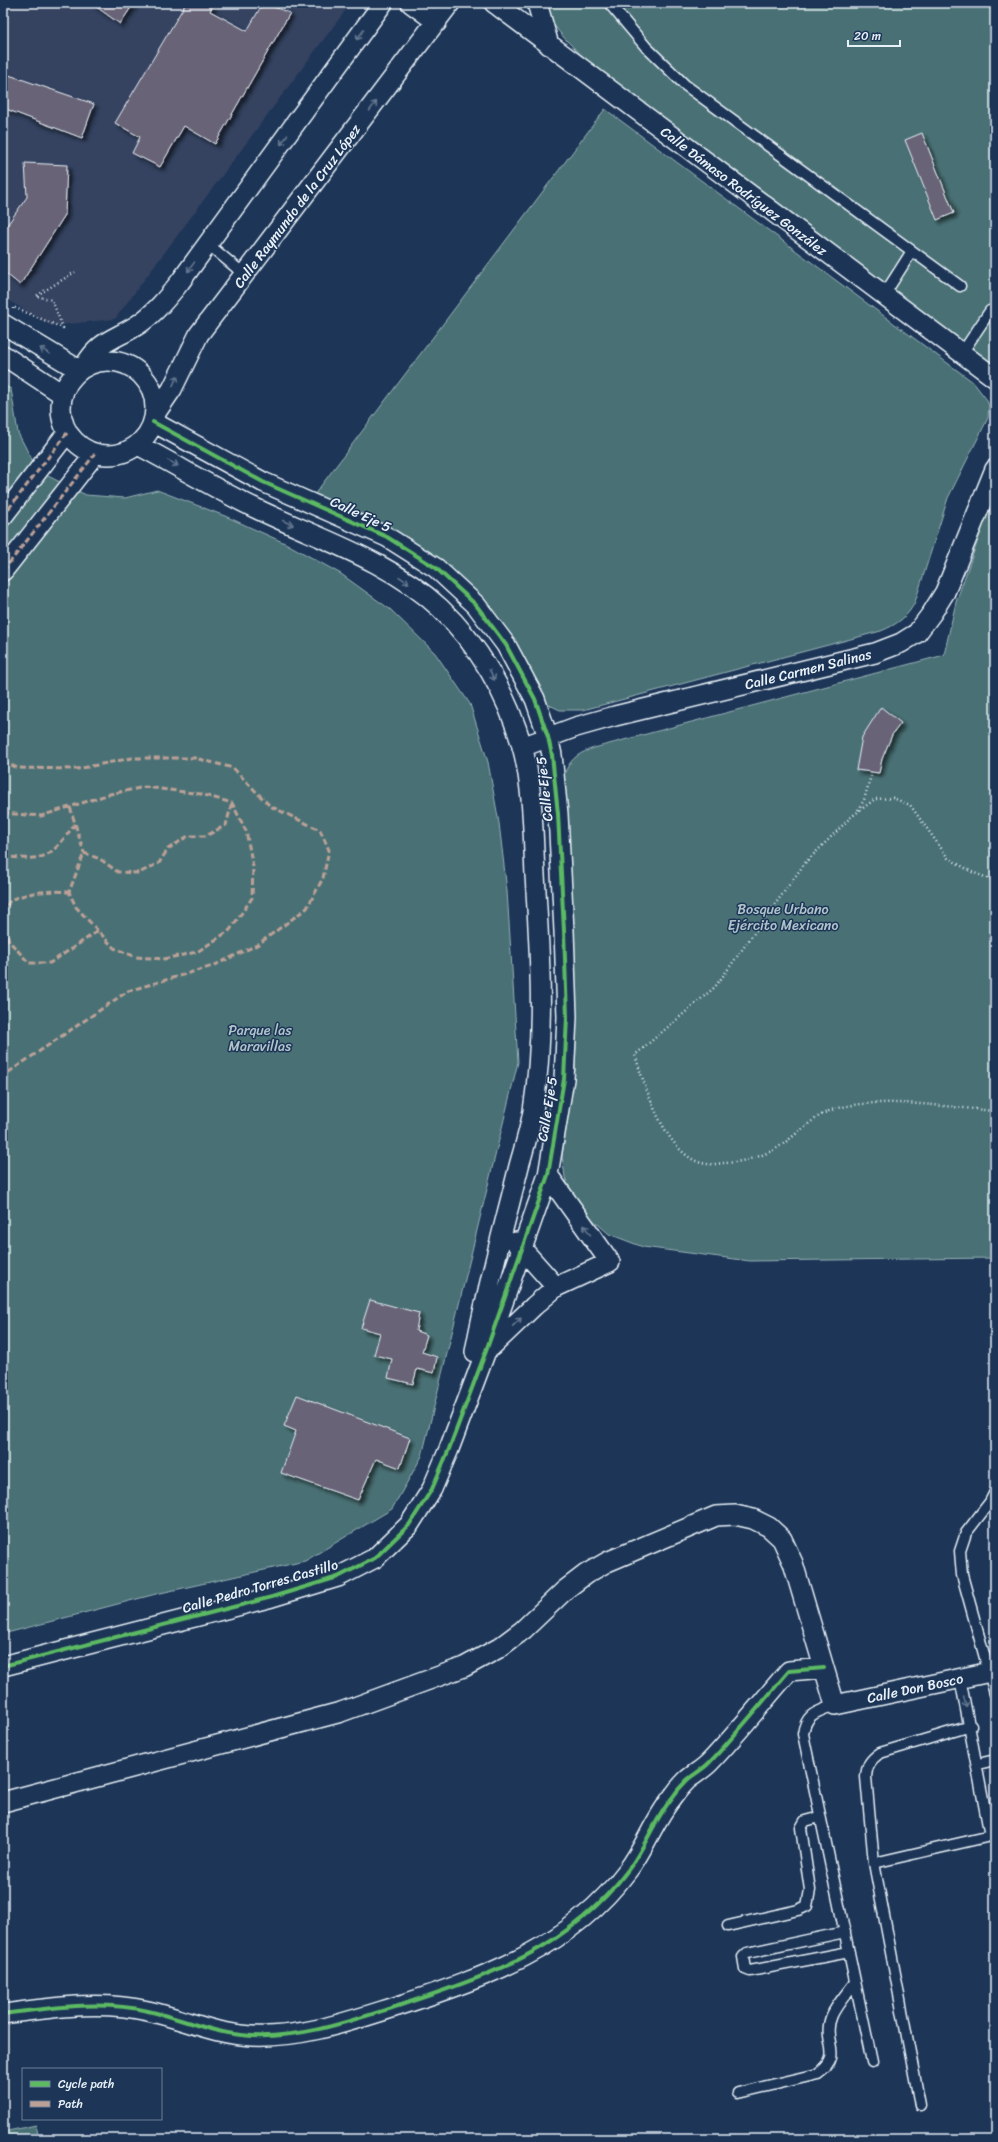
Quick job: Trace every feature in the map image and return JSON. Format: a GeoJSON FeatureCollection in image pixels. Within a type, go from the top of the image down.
{"type":"FeatureCollection","features":[{"type":"Feature","properties":{"kind":"street"},"geometry":{"type":"LineString","coordinates":[[82,369],[98,362],[113,361],[127,365],[140,373],[149,385],[154,399],[154,418],[148,434],[138,445],[125,452],[110,456],[84,450],[74,442],[67,433],[62,421],[60,408],[62,394],[69,381],[82,369],[98,348],[139,324],[160,305],[180,282],[383,3]]}},
{"type":"Feature","properties":{"kind":"street"},"geometry":{"type":"LineString","coordinates":[[411,3],[437,22]]}},
{"type":"Feature","properties":{"kind":"street","name":"Calle Raymundo de la Cruz López"},"geometry":{"type":"LineString","coordinates":[[154,418],[172,389],[199,334],[450,3]]}},
{"type":"Feature","properties":{"kind":"street","name":"Calle Dámaso Rodríguez González"},"geometry":{"type":"LineString","coordinates":[[494,3],[995,378]]}},
{"type":"Feature","properties":{"kind":"street"},"geometry":{"type":"LineString","coordinates":[[537,3],[549,45]]}},
{"type":"Feature","properties":{"kind":"street"},"geometry":{"type":"LineString","coordinates":[[7,319],[82,369]]}},
{"type":"Feature","properties":{"kind":"street"},"geometry":{"type":"LineString","coordinates":[[3,355],[62,394]]}},
{"type":"Feature","properties":{"kind":"street","name":"Calle Eje 5"},"geometry":{"type":"LineString","coordinates":[[154,418],[263,482],[387,537],[436,568],[476,605],[506,645],[535,699],[548,737],[558,814],[567,1017],[564,1079],[548,1175],[522,1250],[481,1350]]}},
{"type":"Feature","properties":{"kind":"street"},"geometry":{"type":"LineString","coordinates":[[3,516],[67,433]]}},
{"type":"Feature","properties":{"kind":"street","name":"Calle Eje 5"},"geometry":{"type":"LineString","coordinates":[[138,445],[255,508],[374,562],[412,585],[439,607],[460,629],[488,667],[511,715],[522,747],[526,767],[533,837],[541,1010],[538,1065],[532,1113],[505,1227],[481,1350]]}},
{"type":"Feature","properties":{"kind":"street"},"geometry":{"type":"LineString","coordinates":[[3,571],[96,454]]}},
{"type":"Feature","properties":{"kind":"street","name":"Calle Carmen Salinas"},"geometry":{"type":"LineString","coordinates":[[522,747],[548,737],[615,716],[875,653],[901,643],[917,633],[945,592],[995,470]]}},
{"type":"Feature","properties":{"kind":"street"},"geometry":{"type":"LineString","coordinates":[[481,1350],[556,1287],[610,1262],[548,1175]]}},
{"type":"Feature","properties":{"kind":"street"},"geometry":{"type":"LineString","coordinates":[[505,1227],[522,1250],[556,1287]]}},
{"type":"Feature","properties":{"kind":"street","name":"Calle Pedro Torres Castillo"},"geometry":{"type":"LineString","coordinates":[[3,1666],[272,1596],[338,1577],[374,1558],[409,1525],[432,1489],[471,1388],[481,1350]]}},
{"type":"Feature","properties":{"kind":"street"},"geometry":{"type":"LineString","coordinates":[[3,1802],[341,1712],[464,1667],[499,1648],[523,1630],[565,1590],[586,1574],[607,1562],[716,1516],[735,1515],[753,1519],[769,1526],[782,1539],[793,1563],[835,1705]]}},
{"type":"Feature","properties":{"kind":"street"},"geometry":{"type":"LineString","coordinates":[[3,2014],[77,2005],[117,2006],[148,2011],[204,2029],[251,2036],[296,2034],[337,2026],[448,1989],[524,1958],[570,1929],[603,1900],[628,1870],[673,1796],[686,1781],[707,1764],[789,1671],[824,1668]]}},
{"type":"Feature","properties":{"kind":"street","name":"Calle Don Bosco"},"geometry":{"type":"LineString","coordinates":[[835,1705],[993,1671]]}},
{"type":"Feature","properties":{"kind":"lane"},"geometry":{"type":"LineString","coordinates":[[609,3],[646,47],[685,85],[960,286]]}},
{"type":"Feature","properties":{"kind":"lane"},"geometry":{"type":"LineString","coordinates":[[208,244],[245,275]]}},
{"type":"Feature","properties":{"kind":"lane"},"geometry":{"type":"LineString","coordinates":[[884,295],[912,251]]}},
{"type":"Feature","properties":{"kind":"lane"},"geometry":{"type":"LineString","coordinates":[[962,353],[990,311],[995,309]]}},
{"type":"Feature","properties":{"kind":"lane"},"geometry":{"type":"LineString","coordinates":[[995,1492],[993,1501],[966,1533],[960,1551],[962,1575],[993,1671],[995,1694]]}},
{"type":"Feature","properties":{"kind":"lane"},"geometry":{"type":"LineString","coordinates":[[874,1863],[993,1836],[960,1678]]}},
{"type":"Feature","properties":{"kind":"lane"},"geometry":{"type":"LineString","coordinates":[[835,1705],[812,1714],[804,1722],[803,1734],[872,2062]]}},
{"type":"Feature","properties":{"kind":"lane"},"geometry":{"type":"LineString","coordinates":[[920,2105],[874,1863],[866,1777],[867,1767],[872,1759],[880,1753],[971,1726]]}},
{"type":"Feature","properties":{"kind":"lane"},"geometry":{"type":"LineString","coordinates":[[978,1764],[995,1760]]}},
{"type":"Feature","properties":{"kind":"lane"},"geometry":{"type":"LineString","coordinates":[[728,1926],[798,1910],[807,1906],[810,1890],[801,1828],[805,1821],[820,1817]]}},
{"type":"Feature","properties":{"kind":"lane"},"geometry":{"type":"LineString","coordinates":[[845,1932],[747,1953],[743,1958],[745,1969],[750,1971],[849,1952]]}},
{"type":"Feature","properties":{"kind":"lane"},"geometry":{"type":"LineString","coordinates":[[738,2093],[818,2074],[829,2066],[832,2058],[829,2036],[832,2016],[855,1982]]}},
{"type":"Feature","properties":{"kind":"path"},"geometry":{"type":"LineString","coordinates":[[7,319],[13,307],[63,328],[52,300],[36,296],[75,272]]}},
{"type":"Feature","properties":{"kind":"path"},"geometry":{"type":"LineString","coordinates":[[857,812],[864,800],[870,776]]}},
{"type":"Feature","properties":{"kind":"path"},"geometry":{"type":"LineString","coordinates":[[995,881],[972,872],[948,858],[910,805],[893,798],[875,799],[857,812],[805,863],[715,987],[635,1055],[658,1120],[679,1147],[691,1157],[706,1164],[744,1162],[777,1148],[833,1109],[857,1104],[926,1104],[995,1111]]}},
{"type":"Feature","properties":{"kind":"shaded area"},"geometry":{"type":"Polygon","coordinates":[[[3,3],[351,3],[115,319],[51,326],[3,297],[3,3]]]}},
{"type":"Feature","properties":{"kind":"green space"},"geometry":{"type":"Polygon","coordinates":[[[542,3],[995,3],[995,366],[597,68],[565,39],[552,23],[542,3]]]}},
{"type":"Feature","properties":{"kind":"green space"},"geometry":{"type":"Polygon","coordinates":[[[605,109],[973,382],[987,400],[989,406],[988,418],[948,498],[915,602],[909,612],[897,623],[881,631],[583,710],[560,710],[545,703],[476,601],[311,499],[605,109]]]}},
{"type":"Feature","properties":{"kind":"green space","name":"Parque las Maravillas"},"geometry":{"type":"Polygon","coordinates":[[[3,385],[11,389],[18,433],[38,471],[86,495],[125,498],[157,490],[225,516],[287,544],[341,574],[391,610],[435,653],[470,704],[488,762],[499,823],[507,891],[518,1062],[422,1456],[392,1509],[305,1561],[156,1594],[3,1634],[3,385]]]}},
{"type":"Feature","properties":{"kind":"green space","name":"Bosque Urbano Ejército Mexicano"},"geometry":{"type":"Polygon","coordinates":[[[995,492],[995,1258],[750,1261],[643,1247],[609,1234],[582,1210],[571,1193],[565,1177],[562,1156],[575,1070],[576,1039],[576,993],[562,787],[564,775],[568,765],[581,754],[598,747],[944,655],[956,602],[995,492]]]}},
{"type":"Feature","properties":{"kind":"green space"},"geometry":{"type":"Polygon","coordinates":[[[36,2125],[39,2139],[3,2139],[3,2132],[36,2125]]]}},
{"type":"Feature","properties":{"kind":"building"},"geometry":{"type":"Polygon","coordinates":[[[91,3],[134,3],[120,24],[91,3]]]}},
{"type":"Feature","properties":{"kind":"building"},"geometry":{"type":"Polygon","coordinates":[[[186,3],[214,3],[210,11],[247,31],[263,3],[290,13],[215,144],[184,126],[160,167],[132,153],[140,137],[115,123],[186,3]]]}},
{"type":"Feature","properties":{"kind":"building"},"geometry":{"type":"Polygon","coordinates":[[[3,73],[94,104],[82,138],[3,108],[3,73]]]}},
{"type":"Feature","properties":{"kind":"building"},"geometry":{"type":"Polygon","coordinates":[[[922,133],[954,213],[937,220],[905,140],[922,133]]]}},
{"type":"Feature","properties":{"kind":"building"},"geometry":{"type":"Polygon","coordinates":[[[25,163],[67,165],[65,215],[20,285],[3,271],[3,231],[27,197],[25,163]]]}},
{"type":"Feature","properties":{"kind":"building"},"geometry":{"type":"Polygon","coordinates":[[[881,707],[901,723],[892,735],[882,759],[879,773],[856,770],[862,737],[881,707]]]}},
{"type":"Feature","properties":{"kind":"building"},"geometry":{"type":"Polygon","coordinates":[[[370,1300],[419,1313],[416,1331],[427,1335],[422,1352],[437,1357],[434,1373],[417,1369],[413,1384],[388,1378],[392,1359],[374,1355],[380,1333],[361,1328],[370,1300]]]}},
{"type":"Feature","properties":{"kind":"building"},"geometry":{"type":"Polygon","coordinates":[[[297,1395],[410,1438],[400,1468],[376,1459],[358,1500],[281,1473],[296,1431],[284,1426],[297,1395]]]}},
{"type":"Feature","properties":{"kind":"marked path"},"geometry":{"type":"LineString","coordinates":[[3,516],[67,433]]}},
{"type":"Feature","properties":{"kind":"marked path"},"geometry":{"type":"LineString","coordinates":[[3,571],[95,454]]}},
{"type":"Feature","properties":{"kind":"marked path"},"geometry":{"type":"LineString","coordinates":[[3,762],[18,768],[77,769],[132,758],[195,758],[233,768],[270,806],[320,830],[329,850],[323,878],[307,908],[257,945],[213,966],[128,991],[3,1076]]}},
{"type":"Feature","properties":{"kind":"marked path"},"geometry":{"type":"LineString","coordinates":[[3,813],[41,816],[110,794],[145,787],[201,794],[232,803],[246,831],[253,867],[252,898],[230,930],[197,952],[164,959],[136,957],[114,948],[76,907],[69,892],[84,853],[100,859],[118,872],[139,873],[159,863],[168,849],[188,836],[206,836],[226,825],[232,803]]}},
{"type":"Feature","properties":{"kind":"marked path"},"geometry":{"type":"LineString","coordinates":[[70,807],[84,853]]}},
{"type":"Feature","properties":{"kind":"marked path"},"geometry":{"type":"LineString","coordinates":[[3,856],[29,858],[46,855],[53,851],[75,824]]}},
{"type":"Feature","properties":{"kind":"marked path"},"geometry":{"type":"LineString","coordinates":[[3,914],[10,900],[17,897],[39,892],[69,892]]}},
{"type":"Feature","properties":{"kind":"marked path"},"geometry":{"type":"LineString","coordinates":[[3,918],[9,941],[29,963],[50,963],[98,931]]}},
{"type":"Feature","properties":{"kind":"cycle path"},"geometry":{"type":"LineString","coordinates":[[3,1666],[272,1597],[338,1577],[375,1558],[409,1525],[432,1489],[449,1449],[486,1351],[548,1175],[564,1079],[567,1017],[564,931],[558,814],[552,755],[548,737],[535,699],[506,645],[476,605],[436,568],[387,537],[263,482],[153,422]]}},
{"type":"Feature","properties":{"kind":"cycle path"},"geometry":{"type":"LineString","coordinates":[[3,2014],[76,2006],[112,2006],[148,2011],[238,2035],[271,2036],[308,2031],[362,2017],[431,1995],[495,1971],[553,1940],[580,1920],[605,1897],[640,1853],[660,1815],[679,1789],[719,1752],[789,1671],[824,1668]]}}]}
